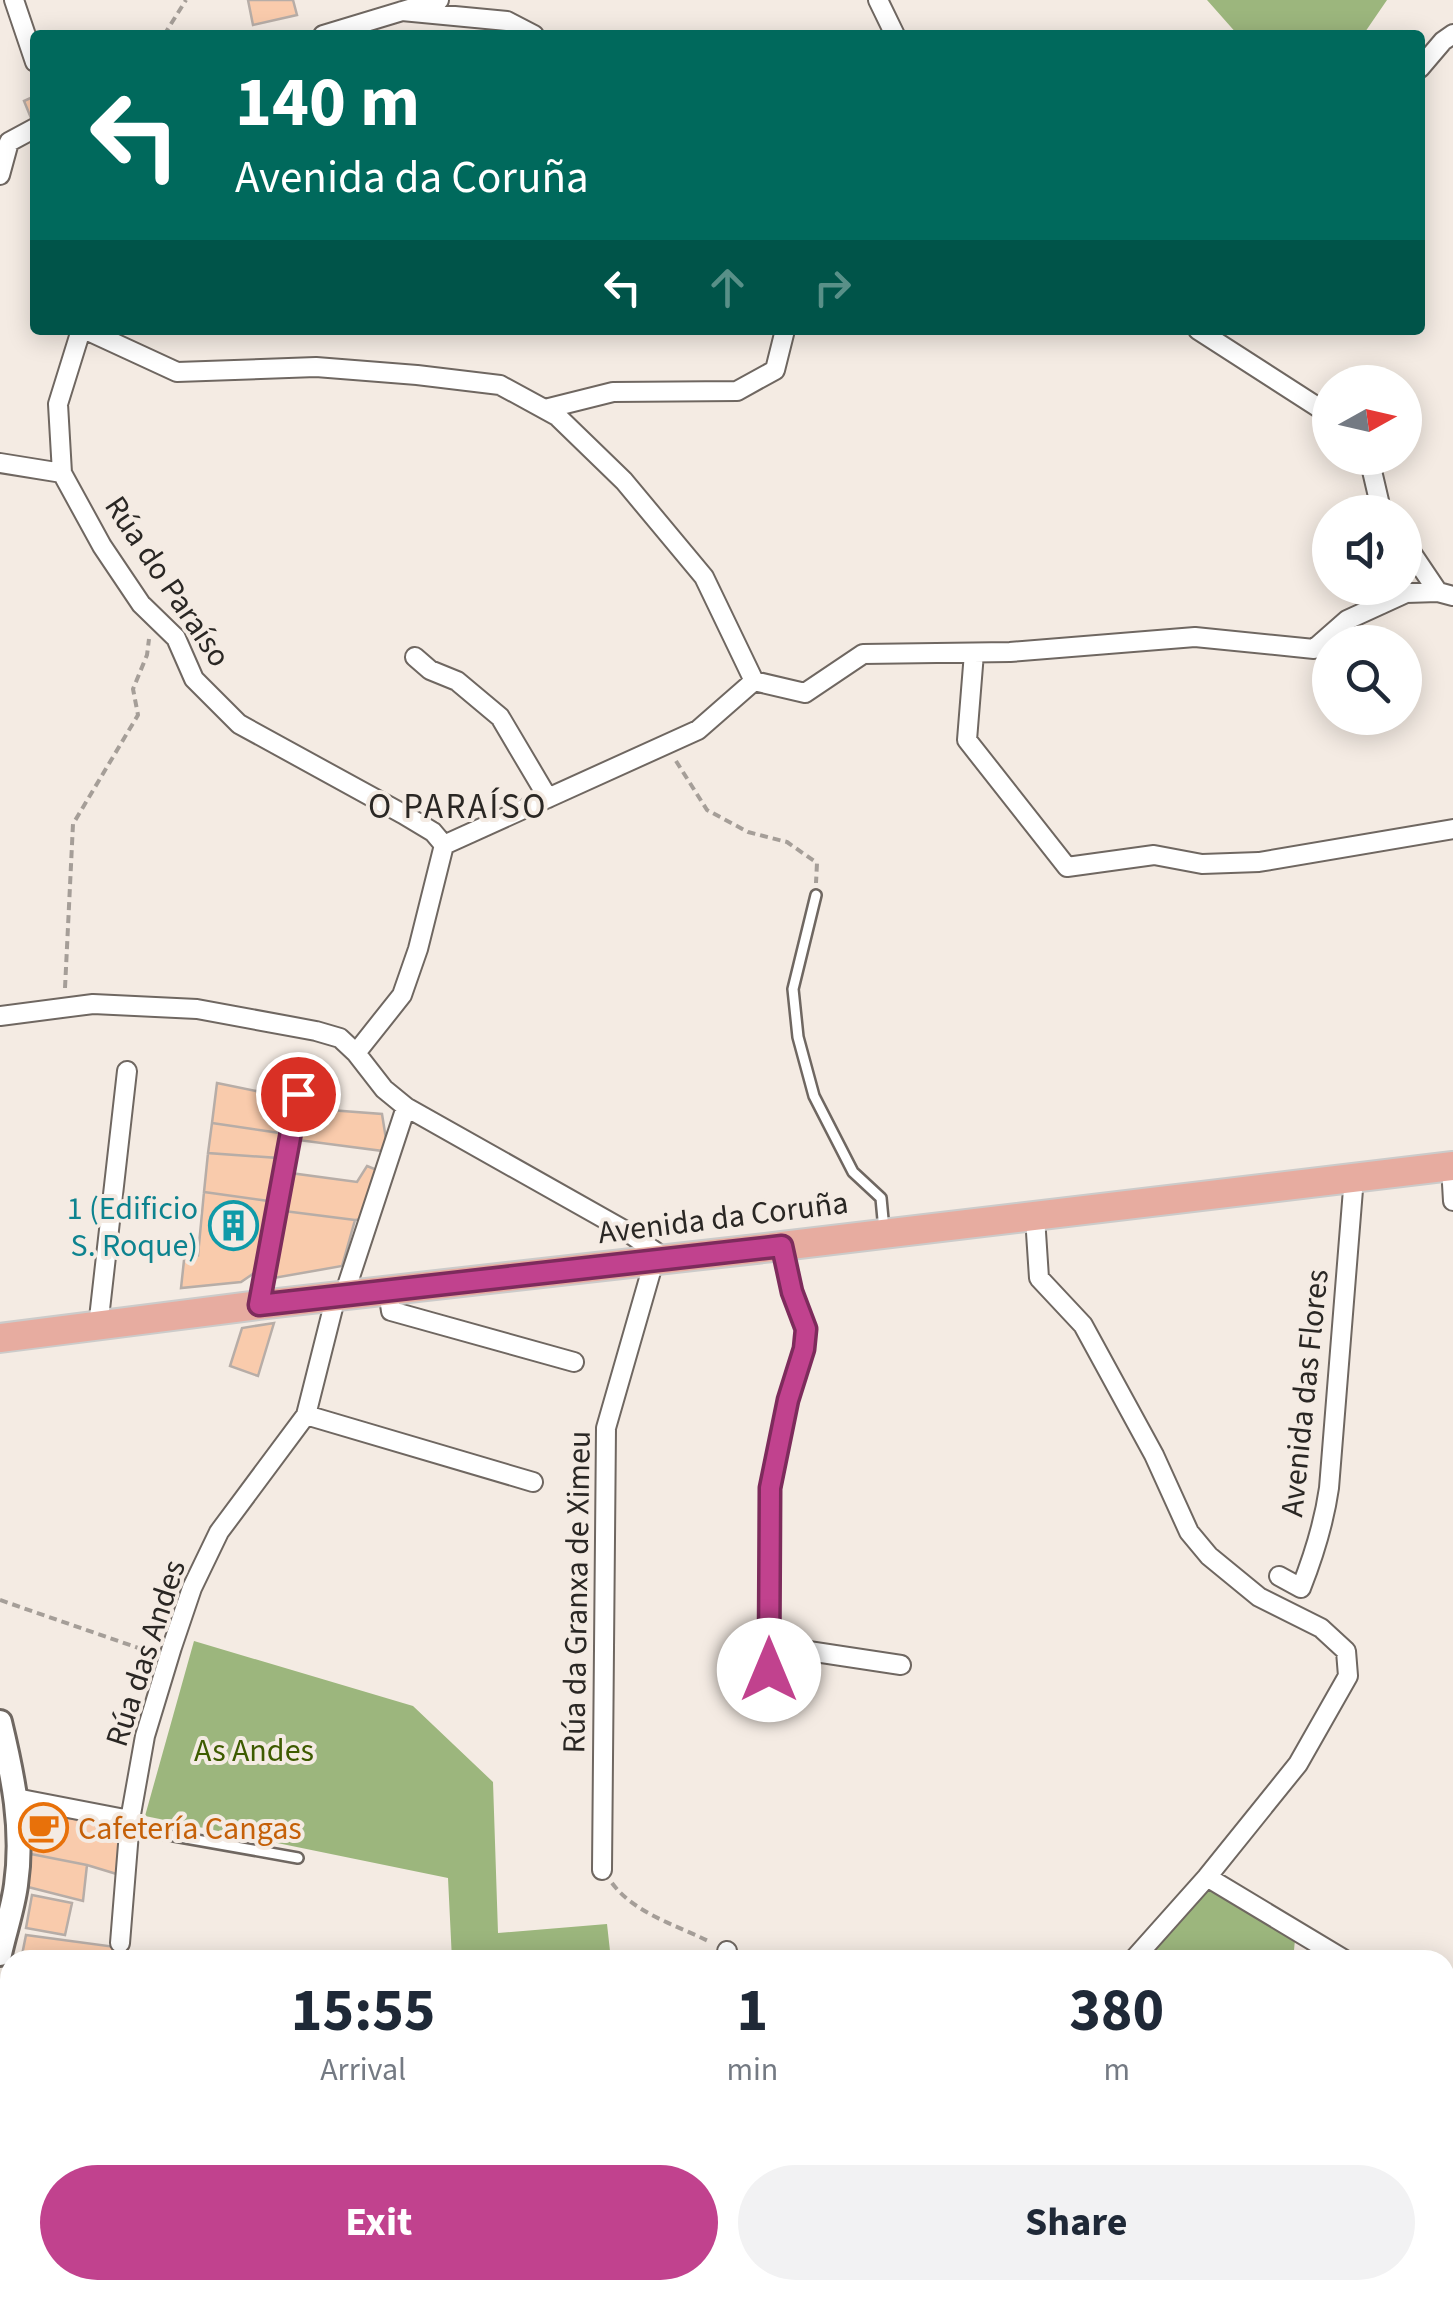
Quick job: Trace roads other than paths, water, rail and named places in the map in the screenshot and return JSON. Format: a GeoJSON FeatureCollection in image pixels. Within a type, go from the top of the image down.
{"type":"FeatureCollection","features":[{"type":"Feature","properties":{"kind":"main road","name":"Avenida da Coruña"},"geometry":{"type":"LineString","coordinates":[[0,1338],[1452,1166]]}},
{"type":"Feature","properties":{"kind":"street"},"geometry":{"type":"LineString","coordinates":[[14,0],[30,47]]}},
{"type":"Feature","properties":{"kind":"street"},"geometry":{"type":"LineString","coordinates":[[339,30],[439,0]]}},
{"type":"Feature","properties":{"kind":"street"},"geometry":{"type":"LineString","coordinates":[[878,0],[893,30]]}},
{"type":"Feature","properties":{"kind":"street"},"geometry":{"type":"LineString","coordinates":[[402,11],[507,21],[524,30]]}},
{"type":"Feature","properties":{"kind":"street"},"geometry":{"type":"LineString","coordinates":[[1425,62],[1453,34]]}},
{"type":"Feature","properties":{"kind":"street"},"geometry":{"type":"LineString","coordinates":[[0,175],[10,142],[30,131]]}},
{"type":"Feature","properties":{"kind":"street"},"geometry":{"type":"LineString","coordinates":[[0,463],[62,473],[58,404],[82,335]]}},
{"type":"Feature","properties":{"kind":"street"},"geometry":{"type":"LineString","coordinates":[[95,335],[177,372],[316,367],[500,385],[557,416],[624,481],[704,578],[754,681]]}},
{"type":"Feature","properties":{"kind":"street"},"geometry":{"type":"LineString","coordinates":[[545,409],[613,392],[737,391],[775,370],[784,335]]}},
{"type":"Feature","properties":{"kind":"street"},"geometry":{"type":"LineString","coordinates":[[1206,335],[1312,403]]}},
{"type":"Feature","properties":{"kind":"street","name":"Rúa do Paraíso"},"geometry":{"type":"LineString","coordinates":[[62,473],[102,546],[141,604],[176,638],[194,679],[240,724],[404,814],[433,832],[444,846]]}},
{"type":"Feature","properties":{"kind":"street"},"geometry":{"type":"LineString","coordinates":[[1422,565],[1445,594]]}},
{"type":"Feature","properties":{"kind":"street"},"geometry":{"type":"LineString","coordinates":[[754,681],[805,693],[863,654],[1010,652],[1194,637],[1314,649],[1347,620],[1406,593],[1445,594]]}},
{"type":"Feature","properties":{"kind":"street"},"geometry":{"type":"LineString","coordinates":[[974,653],[967,740],[1068,867],[1154,854],[1202,864],[1259,862],[1453,829]]}},
{"type":"Feature","properties":{"kind":"street"},"geometry":{"type":"LineString","coordinates":[[415,657],[430,670],[457,681],[500,718],[548,798]]}},
{"type":"Feature","properties":{"kind":"street"},"geometry":{"type":"LineString","coordinates":[[356,1053],[402,995],[444,846],[698,730],[754,681]]}},
{"type":"Feature","properties":{"kind":"street"},"geometry":{"type":"LineString","coordinates":[[0,1016],[94,1004],[197,1008],[340,1038],[384,1089],[406,1106],[626,1231],[660,1260]]}},
{"type":"Feature","properties":{"kind":"street"},"geometry":{"type":"LineString","coordinates":[[98,1327],[127,1071]]}},
{"type":"Feature","properties":{"kind":"street"},"geometry":{"type":"LineString","coordinates":[[259,1305],[298,1094]]}},
{"type":"Feature","properties":{"kind":"street","name":"Rúa das Andes"},"geometry":{"type":"LineString","coordinates":[[120,1943],[130,1824],[145,1736],[192,1588],[219,1532],[306,1415],[340,1296],[406,1106]]}},
{"type":"Feature","properties":{"kind":"street"},"geometry":{"type":"LineString","coordinates":[[1452,1166],[1453,1201]]}},
{"type":"Feature","properties":{"kind":"street","name":"Avenida das Flores"},"geometry":{"type":"LineString","coordinates":[[1279,1576],[1301,1588],[1324,1521],[1354,1177]]}},
{"type":"Feature","properties":{"kind":"street"},"geometry":{"type":"LineString","coordinates":[[1035,1216],[1039,1278],[1083,1324],[1154,1455],[1189,1532],[1209,1556],[1259,1596],[1320,1628],[1346,1651],[1348,1676],[1298,1764],[1142,1950]]}},
{"type":"Feature","properties":{"kind":"street"},"geometry":{"type":"LineString","coordinates":[[769,1694],[770,1488],[806,1329],[792,1292],[782,1246]]}},
{"type":"Feature","properties":{"kind":"street","name":"Rúa da Granxa de Ximeu"},"geometry":{"type":"LineString","coordinates":[[602,1870],[606,1428],[660,1260]]}},
{"type":"Feature","properties":{"kind":"street"},"geometry":{"type":"LineString","coordinates":[[388,1291],[391,1311],[574,1362]]}},
{"type":"Feature","properties":{"kind":"street"},"geometry":{"type":"LineString","coordinates":[[306,1415],[533,1482]]}},
{"type":"Feature","properties":{"kind":"street"},"geometry":{"type":"LineString","coordinates":[[770,1645],[902,1665]]}},
{"type":"Feature","properties":{"kind":"street"},"geometry":{"type":"LineString","coordinates":[[0,1722],[20,1831],[8,1885],[0,1950]]}},
{"type":"Feature","properties":{"kind":"street"},"geometry":{"type":"LineString","coordinates":[[16,1798],[130,1824]]}},
{"type":"Feature","properties":{"kind":"street"},"geometry":{"type":"LineString","coordinates":[[1207,1876],[1329,1950]]}},
{"type":"Feature","properties":{"kind":"lane"},"geometry":{"type":"LineString","coordinates":[[816,895],[793,989],[798,1037],[814,1096],[852,1172],[881,1198],[884,1234]]}},
{"type":"Feature","properties":{"kind":"lane"},"geometry":{"type":"LineString","coordinates":[[130,1824],[298,1858]]}},
{"type":"Feature","properties":{"kind":"place","name":"1 (Edificio S. Roque)"},"geometry":{"type":"Point","coordinates":[233,1226]}},
{"type":"Feature","properties":{"kind":"place","name":"Cafetería Cangas"},"geometry":{"type":"Point","coordinates":[43,1828]}},
{"type":"Feature","properties":{"kind":"district","name":"O PARAÍSO"},"geometry":{"type":"Point","coordinates":[458,806]}},
{"type":"Feature","properties":{"kind":"park label","name":"As Andes"},"geometry":{"type":"Point","coordinates":[254,1750]}}]}
